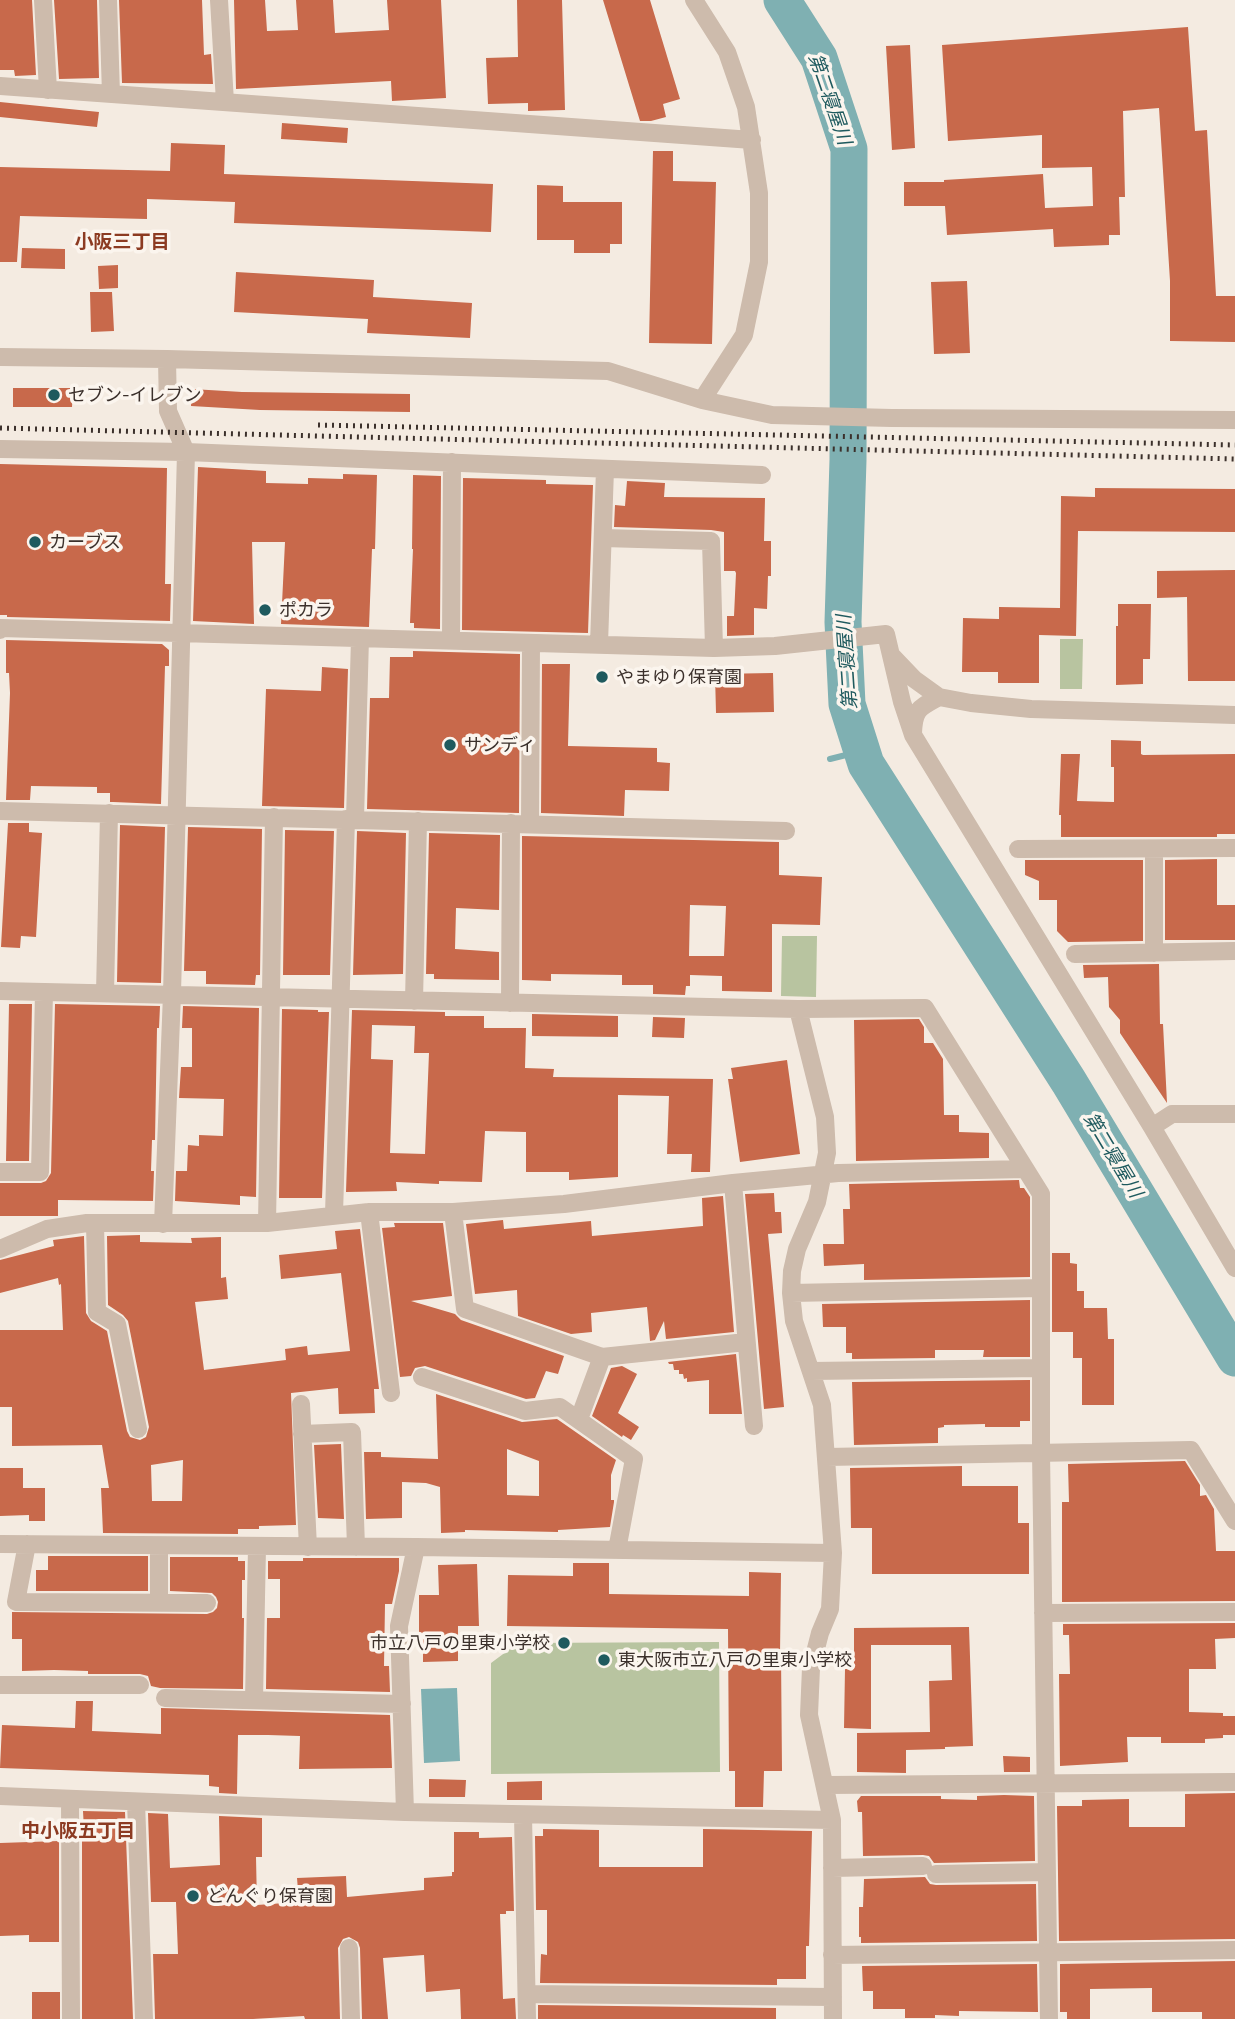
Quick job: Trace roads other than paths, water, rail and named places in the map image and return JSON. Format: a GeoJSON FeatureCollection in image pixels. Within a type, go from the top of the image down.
{"type":"FeatureCollection","features":[{"type":"Feature","properties":{"kind":"street"},"geometry":{"type":"LineString","coordinates":[[43,0],[48,90]]}},
{"type":"Feature","properties":{"kind":"street"},"geometry":{"type":"LineString","coordinates":[[108,0],[111,94]]}},
{"type":"Feature","properties":{"kind":"street"},"geometry":{"type":"LineString","coordinates":[[219,0],[225,102]]}},
{"type":"Feature","properties":{"kind":"street"},"geometry":{"type":"LineString","coordinates":[[694,0],[727,52],[746,107],[759,193],[759,262],[744,335],[702,400]]}},
{"type":"Feature","properties":{"kind":"street"},"geometry":{"type":"LineString","coordinates":[[0,86],[752,140]]}},
{"type":"Feature","properties":{"kind":"street"},"geometry":{"type":"LineString","coordinates":[[0,358],[167,359],[608,371],[702,400],[772,415],[1235,420]]}},
{"type":"Feature","properties":{"kind":"street"},"geometry":{"type":"LineString","coordinates":[[163,1224],[172,994],[186,452],[168,411],[167,359]]}},
{"type":"Feature","properties":{"kind":"street"},"geometry":{"type":"LineString","coordinates":[[0,449],[186,452],[762,475]]}},
{"type":"Feature","properties":{"kind":"street"},"geometry":{"type":"LineString","coordinates":[[452,462],[452,640]]}},
{"type":"Feature","properties":{"kind":"street"},"geometry":{"type":"LineString","coordinates":[[599,644],[605,468]]}},
{"type":"Feature","properties":{"kind":"street"},"geometry":{"type":"LineString","coordinates":[[603,538],[711,541],[714,648]]}},
{"type":"Feature","properties":{"kind":"street"},"geometry":{"type":"LineString","coordinates":[[0,631],[0,628],[714,648],[775,646],[886,634],[902,702],[913,735],[1235,1268]]}},
{"type":"Feature","properties":{"kind":"street"},"geometry":{"type":"LineString","coordinates":[[334,1214],[341,999],[360,638]]}},
{"type":"Feature","properties":{"kind":"street"},"geometry":{"type":"LineString","coordinates":[[530,824],[531,643]]}},
{"type":"Feature","properties":{"kind":"street"},"geometry":{"type":"LineString","coordinates":[[892,656],[914,679],[939,697],[971,703],[1031,709],[1235,715]]}},
{"type":"Feature","properties":{"kind":"street"},"geometry":{"type":"LineString","coordinates":[[913,735],[914,718],[919,708],[939,697]]}},
{"type":"Feature","properties":{"kind":"street"},"geometry":{"type":"LineString","coordinates":[[0,811],[786,831]]}},
{"type":"Feature","properties":{"kind":"street"},"geometry":{"type":"LineString","coordinates":[[105,993],[109,813]]}},
{"type":"Feature","properties":{"kind":"street"},"geometry":{"type":"LineString","coordinates":[[267,1223],[274,817]]}},
{"type":"Feature","properties":{"kind":"street"},"geometry":{"type":"LineString","coordinates":[[414,1001],[418,821]]}},
{"type":"Feature","properties":{"kind":"street"},"geometry":{"type":"LineString","coordinates":[[510,1003],[511,823]]}},
{"type":"Feature","properties":{"kind":"street"},"geometry":{"type":"LineString","coordinates":[[1018,849],[1235,848]]}},
{"type":"Feature","properties":{"kind":"street"},"geometry":{"type":"LineString","coordinates":[[1154,849],[1154,953]]}},
{"type":"Feature","properties":{"kind":"street"},"geometry":{"type":"LineString","coordinates":[[1075,954],[1235,951]]}},
{"type":"Feature","properties":{"kind":"street"},"geometry":{"type":"LineString","coordinates":[[0,991],[798,1009],[925,1008],[1041,1194],[1041,1452],[1048,2019]]}},
{"type":"Feature","properties":{"kind":"street"},"geometry":{"type":"LineString","coordinates":[[0,1172],[40,1172],[44,992]]}},
{"type":"Feature","properties":{"kind":"street"},"geometry":{"type":"LineString","coordinates":[[798,1009],[825,1117],[827,1153],[817,1202],[797,1249],[791,1293],[794,1321],[822,1405],[833,1553],[830,1609],[820,1633],[811,1668],[809,1715],[832,1821],[833,2019]]}},
{"type":"Feature","properties":{"kind":"street"},"geometry":{"type":"LineString","coordinates":[[1152,1127],[1172,1114],[1235,1114]]}},
{"type":"Feature","properties":{"kind":"street"},"geometry":{"type":"LineString","coordinates":[[0,1249],[47,1229],[95,1223],[267,1223],[334,1214],[453,1212],[564,1204],[838,1173],[1025,1169]]}},
{"type":"Feature","properties":{"kind":"street"},"geometry":{"type":"LineString","coordinates":[[733,1183],[754,1426]]}},
{"type":"Feature","properties":{"kind":"street"},"geometry":{"type":"LineString","coordinates":[[369,1212],[391,1393]]}},
{"type":"Feature","properties":{"kind":"street"},"geometry":{"type":"LineString","coordinates":[[453,1212],[465,1309],[602,1357],[746,1342]]}},
{"type":"Feature","properties":{"kind":"street"},"geometry":{"type":"LineString","coordinates":[[95,1223],[97,1312],[117,1324],[138,1429]]}},
{"type":"Feature","properties":{"kind":"street"},"geometry":{"type":"LineString","coordinates":[[791,1293],[1041,1288]]}},
{"type":"Feature","properties":{"kind":"street"},"geometry":{"type":"LineString","coordinates":[[579,1419],[602,1357]]}},
{"type":"Feature","properties":{"kind":"street"},"geometry":{"type":"LineString","coordinates":[[811,1371],[1041,1368]]}},
{"type":"Feature","properties":{"kind":"street"},"geometry":{"type":"LineString","coordinates":[[422,1377],[525,1410],[560,1406],[634,1459],[617,1550]]}},
{"type":"Feature","properties":{"kind":"street"},"geometry":{"type":"LineString","coordinates":[[301,1404],[308,1547]]}},
{"type":"Feature","properties":{"kind":"street"},"geometry":{"type":"LineString","coordinates":[[302,1434],[352,1432],[356,1547]]}},
{"type":"Feature","properties":{"kind":"street"},"geometry":{"type":"LineString","coordinates":[[827,1457],[1191,1450],[1235,1521]]}},
{"type":"Feature","properties":{"kind":"street"},"geometry":{"type":"LineString","coordinates":[[0,1544],[833,1553]]}},
{"type":"Feature","properties":{"kind":"street"},"geometry":{"type":"LineString","coordinates":[[27,1544],[16,1602],[207,1603]]}},
{"type":"Feature","properties":{"kind":"street"},"geometry":{"type":"LineString","coordinates":[[159,1546],[159,1602]]}},
{"type":"Feature","properties":{"kind":"street"},"geometry":{"type":"LineString","coordinates":[[254,1700],[257,1547]]}},
{"type":"Feature","properties":{"kind":"street"},"geometry":{"type":"LineString","coordinates":[[405,1812],[399,1626],[416,1547]]}},
{"type":"Feature","properties":{"kind":"street"},"geometry":{"type":"LineString","coordinates":[[1043,1613],[1235,1612]]}},
{"type":"Feature","properties":{"kind":"street"},"geometry":{"type":"LineString","coordinates":[[0,1685],[140,1685]]}},
{"type":"Feature","properties":{"kind":"street"},"geometry":{"type":"LineString","coordinates":[[165,1698],[402,1704]]}},
{"type":"Feature","properties":{"kind":"street"},"geometry":{"type":"LineString","coordinates":[[826,1786],[1235,1782]]}},
{"type":"Feature","properties":{"kind":"street"},"geometry":{"type":"LineString","coordinates":[[0,1796],[405,1812],[832,1821]]}},
{"type":"Feature","properties":{"kind":"street"},"geometry":{"type":"LineString","coordinates":[[70,1799],[71,2019]]}},
{"type":"Feature","properties":{"kind":"street"},"geometry":{"type":"LineString","coordinates":[[136,1802],[144,2019]]}},
{"type":"Feature","properties":{"kind":"street"},"geometry":{"type":"LineString","coordinates":[[523,1815],[527,2019]]}},
{"type":"Feature","properties":{"kind":"street"},"geometry":{"type":"LineString","coordinates":[[832,1868],[1046,1872]]}},
{"type":"Feature","properties":{"kind":"street"},"geometry":{"type":"LineString","coordinates":[[349,1948],[351,2019]]}},
{"type":"Feature","properties":{"kind":"street"},"geometry":{"type":"LineString","coordinates":[[832,1955],[1235,1950]]}},
{"type":"Feature","properties":{"kind":"street"},"geometry":{"type":"LineString","coordinates":[[527,1994],[833,1997]]}},
{"type":"Feature","properties":{"kind":"water"},"geometry":{"type":"Polygon","coordinates":[[[457,1688],[460,1761],[424,1763],[421,1689],[457,1688]]]}},
{"type":"Feature","properties":{"kind":"waterway","name":"第二寝屋川"},"geometry":{"type":"LineString","coordinates":[[782,0],[819,58],[849,149],[848,460],[843,622],[847,704],[866,764],[1069,1082],[1235,1358]]}},
{"type":"Feature","properties":{"kind":"waterway"},"geometry":{"type":"LineString","coordinates":[[830,759],[862,751]]}},
{"type":"Feature","properties":{"kind":"railway"},"geometry":{"type":"LineString","coordinates":[[318,425],[1235,445]]}},
{"type":"Feature","properties":{"kind":"railway"},"geometry":{"type":"LineString","coordinates":[[0,428],[1235,459]]}},
{"type":"Feature","properties":{"kind":"place","name":"セブン-イレブン"},"geometry":{"type":"Point","coordinates":[54,395]}},
{"type":"Feature","properties":{"kind":"place","name":"カーブス"},"geometry":{"type":"Point","coordinates":[35,542]}},
{"type":"Feature","properties":{"kind":"place","name":"ポカラ"},"geometry":{"type":"Point","coordinates":[265,610]}},
{"type":"Feature","properties":{"kind":"place","name":"やまゆり保育園"},"geometry":{"type":"Point","coordinates":[602,677]}},
{"type":"Feature","properties":{"kind":"place","name":"サンディ"},"geometry":{"type":"Point","coordinates":[450,745]}},
{"type":"Feature","properties":{"kind":"place","name":"市立八戸の里東小学校"},"geometry":{"type":"Point","coordinates":[564,1643]}},
{"type":"Feature","properties":{"kind":"place","name":"東大阪市立八戸の里東小学校"},"geometry":{"type":"Point","coordinates":[604,1660]}},
{"type":"Feature","properties":{"kind":"place","name":"どんぐり保育園"},"geometry":{"type":"Point","coordinates":[193,1896]}},
{"type":"Feature","properties":{"kind":"district","name":"小阪三丁目"},"geometry":{"type":"Point","coordinates":[122,242]}},
{"type":"Feature","properties":{"kind":"district","name":"中小阪五丁目"},"geometry":{"type":"Point","coordinates":[78,1831]}}]}
